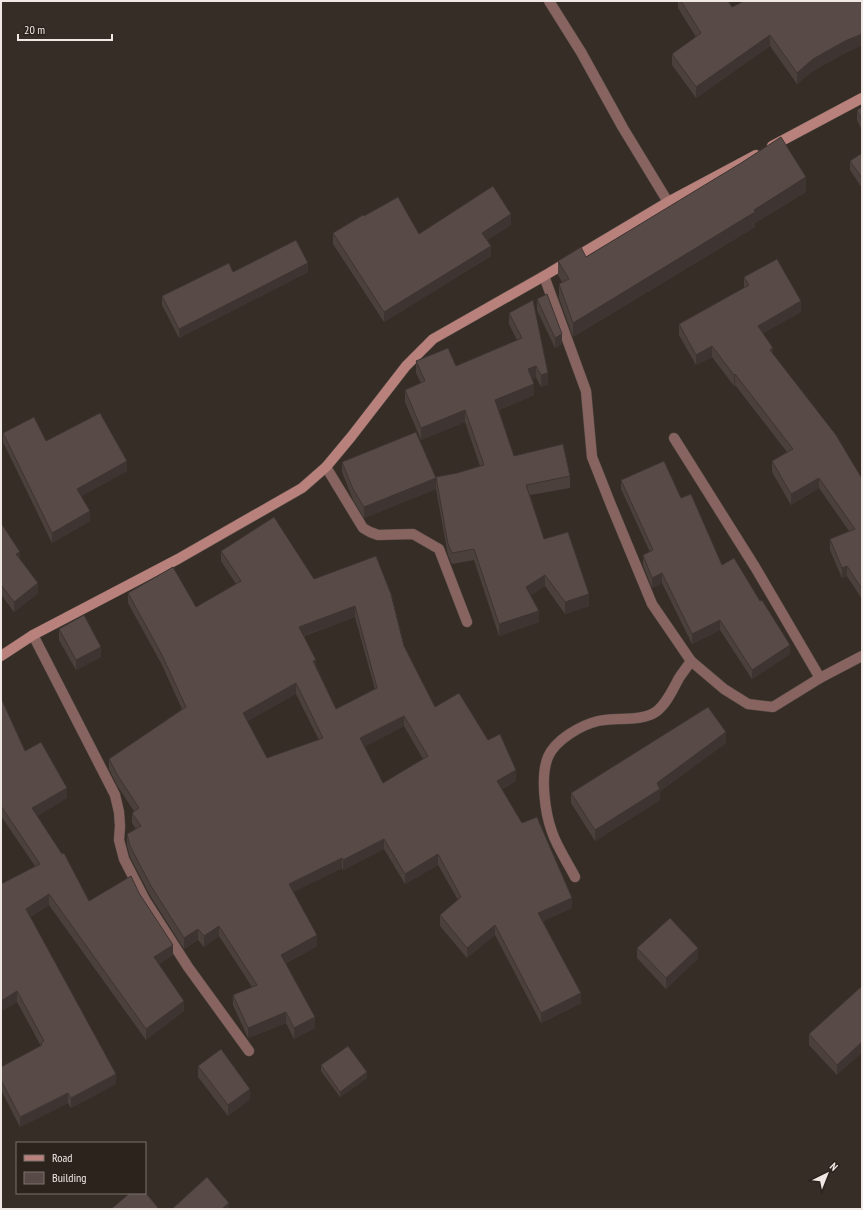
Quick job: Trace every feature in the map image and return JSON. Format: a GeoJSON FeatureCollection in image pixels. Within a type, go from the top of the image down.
{"type":"FeatureCollection","features":[{"type":"Feature","properties":{"kind":"main road"},"geometry":{"type":"LineString","coordinates":[[1,656],[33,635],[178,559],[302,488],[326,467],[406,366],[433,339],[544,276],[668,202],[862,98]]}},
{"type":"Feature","properties":{"kind":"street"},"geometry":{"type":"LineString","coordinates":[[549,1],[581,52],[623,128],[668,202]]}},
{"type":"Feature","properties":{"kind":"street"},"geometry":{"type":"LineString","coordinates":[[544,276],[586,391],[592,457],[600,478],[652,604],[679,640],[692,661],[724,689],[748,704],[773,707],[820,678],[862,656]]}},
{"type":"Feature","properties":{"kind":"street"},"geometry":{"type":"LineString","coordinates":[[674,438],[755,567],[820,678]]}},
{"type":"Feature","properties":{"kind":"street"},"geometry":{"type":"LineString","coordinates":[[326,467],[363,528],[378,535],[413,534],[438,549],[467,622]]}},
{"type":"Feature","properties":{"kind":"street"},"geometry":{"type":"LineString","coordinates":[[33,635],[115,795],[119,812],[119,840],[124,859],[145,900],[188,967],[249,1051]]}},
{"type":"Feature","properties":{"kind":"street"},"geometry":{"type":"LineString","coordinates":[[575,878],[552,832],[550,824],[545,801],[544,772],[548,757],[558,743],[580,728],[598,721],[638,719],[657,711],[670,696],[680,677],[692,661]]}},
{"type":"Feature","properties":{"kind":"building"},"geometry":{"type":"Polygon","coordinates":[[[681,1],[728,1],[732,7],[744,1],[862,1],[862,34],[845,41],[813,59],[797,73],[770,35],[696,87],[672,54],[701,33],[681,1]]]}},
{"type":"Feature","properties":{"kind":"building"},"geometry":{"type":"Polygon","coordinates":[[[862,107],[862,120],[857,110],[862,107]]]}},
{"type":"Feature","properties":{"kind":"building"},"geometry":{"type":"Polygon","coordinates":[[[781,137],[806,177],[754,210],[755,212],[573,323],[559,284],[569,279],[558,261],[581,247],[586,257],[781,137]]]}},
{"type":"Feature","properties":{"kind":"building"},"geometry":{"type":"Polygon","coordinates":[[[862,153],[862,178],[850,161],[862,153]]]}},
{"type":"Feature","properties":{"kind":"building"},"geometry":{"type":"Polygon","coordinates":[[[493,186],[511,214],[482,233],[491,246],[384,312],[333,233],[363,215],[364,216],[398,197],[419,234],[493,186]]]}},
{"type":"Feature","properties":{"kind":"building"},"geometry":{"type":"Polygon","coordinates":[[[296,240],[308,263],[179,329],[162,296],[229,263],[233,272],[296,240]]]}},
{"type":"Feature","properties":{"kind":"building"},"geometry":{"type":"Polygon","coordinates":[[[777,259],[801,301],[758,326],[773,348],[770,350],[836,435],[861,477],[862,476],[862,589],[847,566],[842,568],[830,539],[855,529],[819,478],[791,494],[772,461],[793,449],[712,346],[696,355],[679,324],[749,285],[744,277],[777,259]]]}},
{"type":"Feature","properties":{"kind":"building"},"geometry":{"type":"Polygon","coordinates":[[[547,294],[562,334],[555,338],[537,299],[547,294]]]}},
{"type":"Feature","properties":{"kind":"building"},"geometry":{"type":"Polygon","coordinates":[[[533,300],[548,373],[541,375],[536,366],[528,369],[534,384],[495,400],[514,456],[563,444],[570,476],[526,485],[544,539],[568,532],[589,594],[565,602],[545,575],[526,587],[539,611],[499,624],[474,549],[452,553],[448,544],[436,477],[457,473],[484,465],[465,410],[421,428],[405,390],[425,381],[416,361],[448,348],[456,366],[522,338],[509,313],[533,300]]]}},
{"type":"Feature","properties":{"kind":"building"},"geometry":{"type":"Polygon","coordinates":[[[100,413],[127,461],[77,489],[90,511],[52,533],[3,433],[34,417],[46,441],[100,413]]]}},
{"type":"Feature","properties":{"kind":"building"},"geometry":{"type":"Polygon","coordinates":[[[416,432],[436,478],[364,507],[353,489],[342,462],[416,432]]]}},
{"type":"Feature","properties":{"kind":"building"},"geometry":{"type":"Polygon","coordinates":[[[664,461],[681,498],[691,494],[722,565],[734,558],[760,601],[762,600],[790,645],[752,670],[720,620],[692,634],[662,573],[652,578],[643,555],[653,550],[621,480],[664,461]]]}},
{"type":"Feature","properties":{"kind":"building"},"geometry":{"type":"Polygon","coordinates":[[[274,517],[314,579],[376,556],[391,594],[404,646],[435,707],[459,693],[488,740],[500,734],[516,770],[497,781],[522,823],[537,817],[572,898],[538,913],[581,993],[541,1013],[495,925],[467,948],[440,915],[461,897],[438,854],[405,874],[384,839],[343,860],[342,858],[289,884],[317,935],[281,955],[315,1017],[294,1028],[286,1012],[248,1028],[233,995],[257,985],[219,926],[204,936],[198,929],[184,938],[151,886],[130,846],[127,834],[141,826],[132,813],[139,808],[118,776],[109,759],[186,707],[162,655],[128,593],[173,567],[196,607],[241,581],[221,551],[274,517]],[[355,606],[299,627],[316,660],[313,661],[336,709],[377,688],[355,606]],[[296,683],[243,713],[267,758],[323,738],[296,683]],[[404,716],[360,738],[383,783],[428,756],[404,716]]]}},
{"type":"Feature","properties":{"kind":"building"},"geometry":{"type":"Polygon","coordinates":[[[1,523],[20,552],[16,554],[38,583],[14,602],[1,586],[1,523]]]}},
{"type":"Feature","properties":{"kind":"building"},"geometry":{"type":"Polygon","coordinates":[[[84,615],[101,647],[76,660],[59,629],[84,615]]]}},
{"type":"Feature","properties":{"kind":"building"},"geometry":{"type":"Polygon","coordinates":[[[1,698],[25,751],[41,742],[67,788],[32,808],[62,854],[64,853],[89,901],[131,876],[139,893],[173,945],[154,957],[184,1001],[146,1029],[49,894],[26,909],[116,1074],[71,1098],[68,1093],[20,1117],[1,1080],[1,1067],[42,1045],[41,1043],[44,1041],[17,991],[1,1001],[1,884],[40,864],[1,806],[1,698]]]}},
{"type":"Feature","properties":{"kind":"building"},"geometry":{"type":"Polygon","coordinates":[[[708,707],[726,732],[657,783],[660,789],[595,830],[571,793],[708,707]]]}},
{"type":"Feature","properties":{"kind":"building"},"geometry":{"type":"Polygon","coordinates":[[[670,918],[698,948],[666,978],[637,948],[670,918]]]}},
{"type":"Feature","properties":{"kind":"building"},"geometry":{"type":"Polygon","coordinates":[[[862,986],[862,1042],[837,1065],[809,1034],[862,986]]]}},
{"type":"Feature","properties":{"kind":"building"},"geometry":{"type":"Polygon","coordinates":[[[348,1046],[367,1072],[340,1092],[321,1065],[348,1046]]]}},
{"type":"Feature","properties":{"kind":"building"},"geometry":{"type":"Polygon","coordinates":[[[221,1049],[250,1089],[228,1105],[198,1066],[221,1049]]]}},
{"type":"Feature","properties":{"kind":"building"},"geometry":{"type":"Polygon","coordinates":[[[207,1177],[229,1203],[222,1209],[172,1209],[207,1177]]]}},
{"type":"Feature","properties":{"kind":"building"},"geometry":{"type":"Polygon","coordinates":[[[146,1193],[159,1209],[111,1209],[129,1194],[146,1193]]]}}]}
